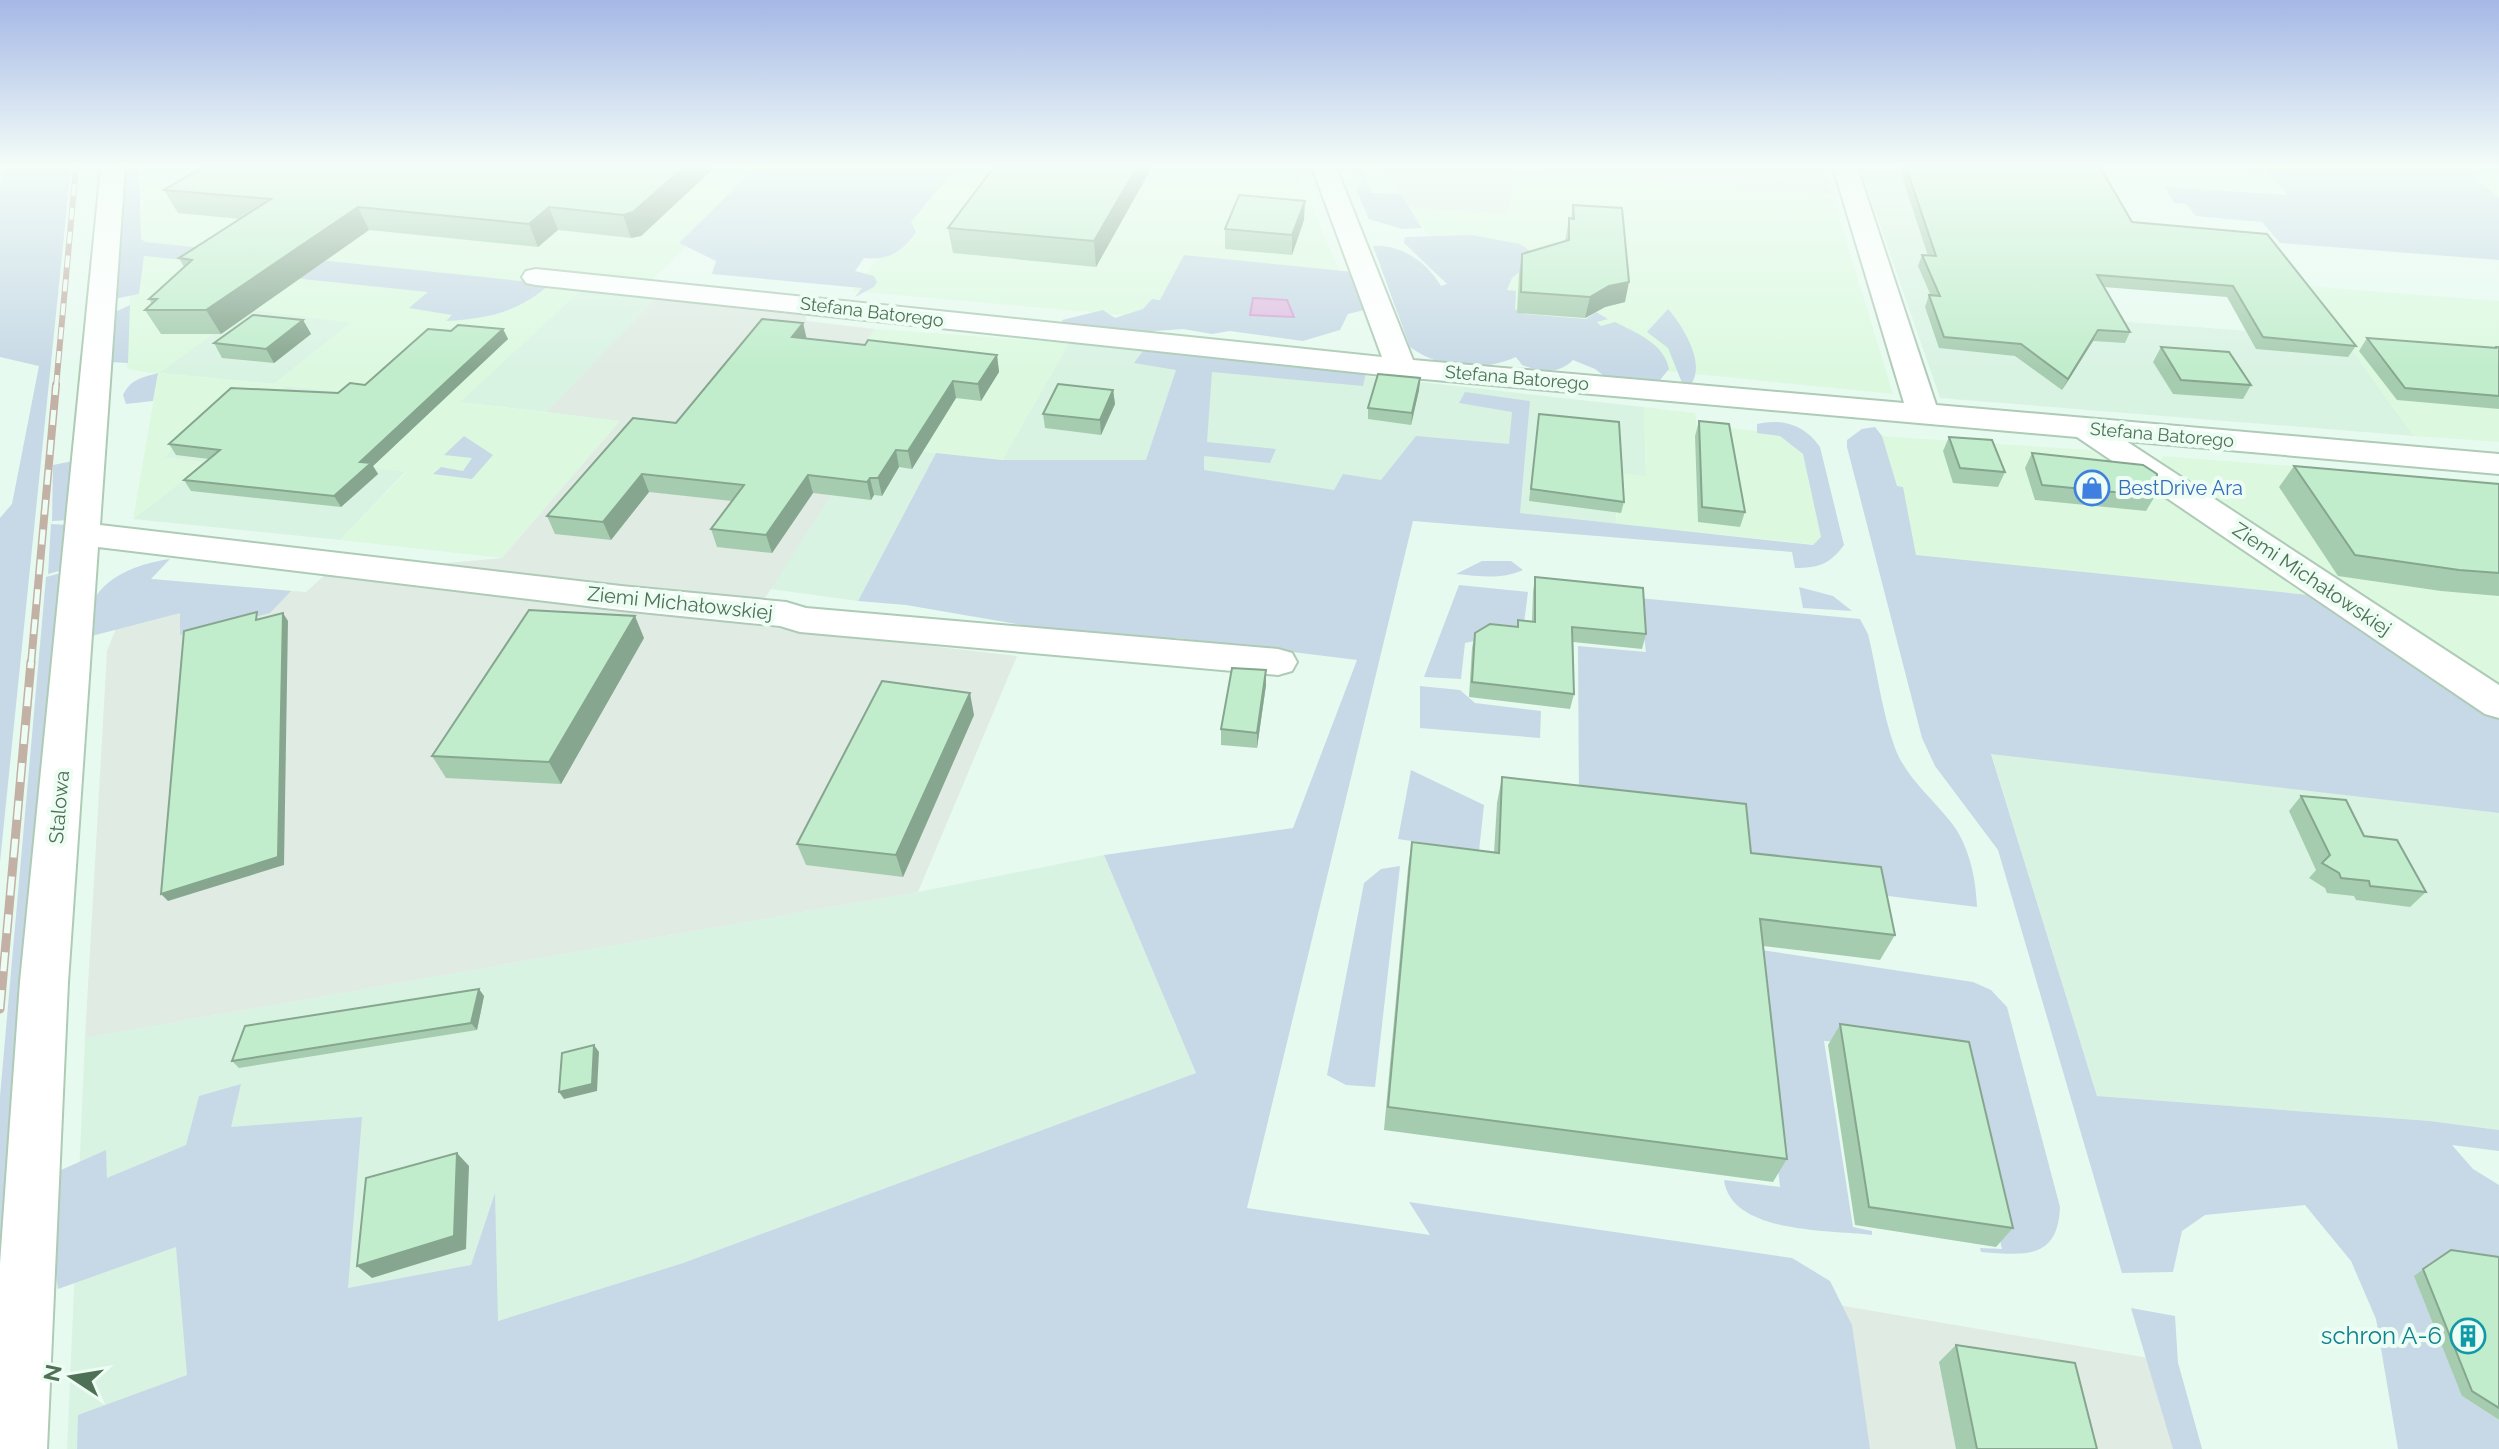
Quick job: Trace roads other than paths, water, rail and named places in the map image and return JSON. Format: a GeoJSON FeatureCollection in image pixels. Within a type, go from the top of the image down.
{"type":"FeatureCollection","features":[{"type":"Feature","properties":{"kind":"street","name":"Stalowa"},"geometry":{"type":"LineString","coordinates":[[17,1449],[44,982],[107,235]]}},
{"type":"Feature","properties":{"kind":"street"},"geometry":{"type":"LineString","coordinates":[[1350,235],[1401,368]]}},
{"type":"Feature","properties":{"kind":"street"},"geometry":{"type":"LineString","coordinates":[[1866,235],[1923,414]]}},
{"type":"Feature","properties":{"kind":"street","name":"Stefana Batorego"},"geometry":{"type":"LineString","coordinates":[[536,277],[1401,368],[2499,464]]}},
{"type":"Feature","properties":{"kind":"street","name":"Ziemi Michałowskiej"},"geometry":{"type":"LineString","coordinates":[[2084,428],[2499,704]]}},
{"type":"Feature","properties":{"kind":"street","name":"Ziemi Michałowskiej"},"geometry":{"type":"LineString","coordinates":[[82,534],[589,595],[786,614],[800,620],[1278,662]]}},
{"type":"Feature","properties":{"kind":"railway"},"geometry":{"type":"LineString","coordinates":[[56,387],[70,235]]}},
{"type":"Feature","properties":{"kind":"railway"},"geometry":{"type":"LineString","coordinates":[[31,664],[56,385]]}},
{"type":"Feature","properties":{"kind":"railway"},"geometry":{"type":"LineString","coordinates":[[0,1009],[31,662]]}},
{"type":"Feature","properties":{"kind":"place","name":"BestDrive Ara"},"geometry":{"type":"Point","coordinates":[2092,488]}},
{"type":"Feature","properties":{"kind":"place","name":"schron A-6"},"geometry":{"type":"Point","coordinates":[2468,1336]}}]}
